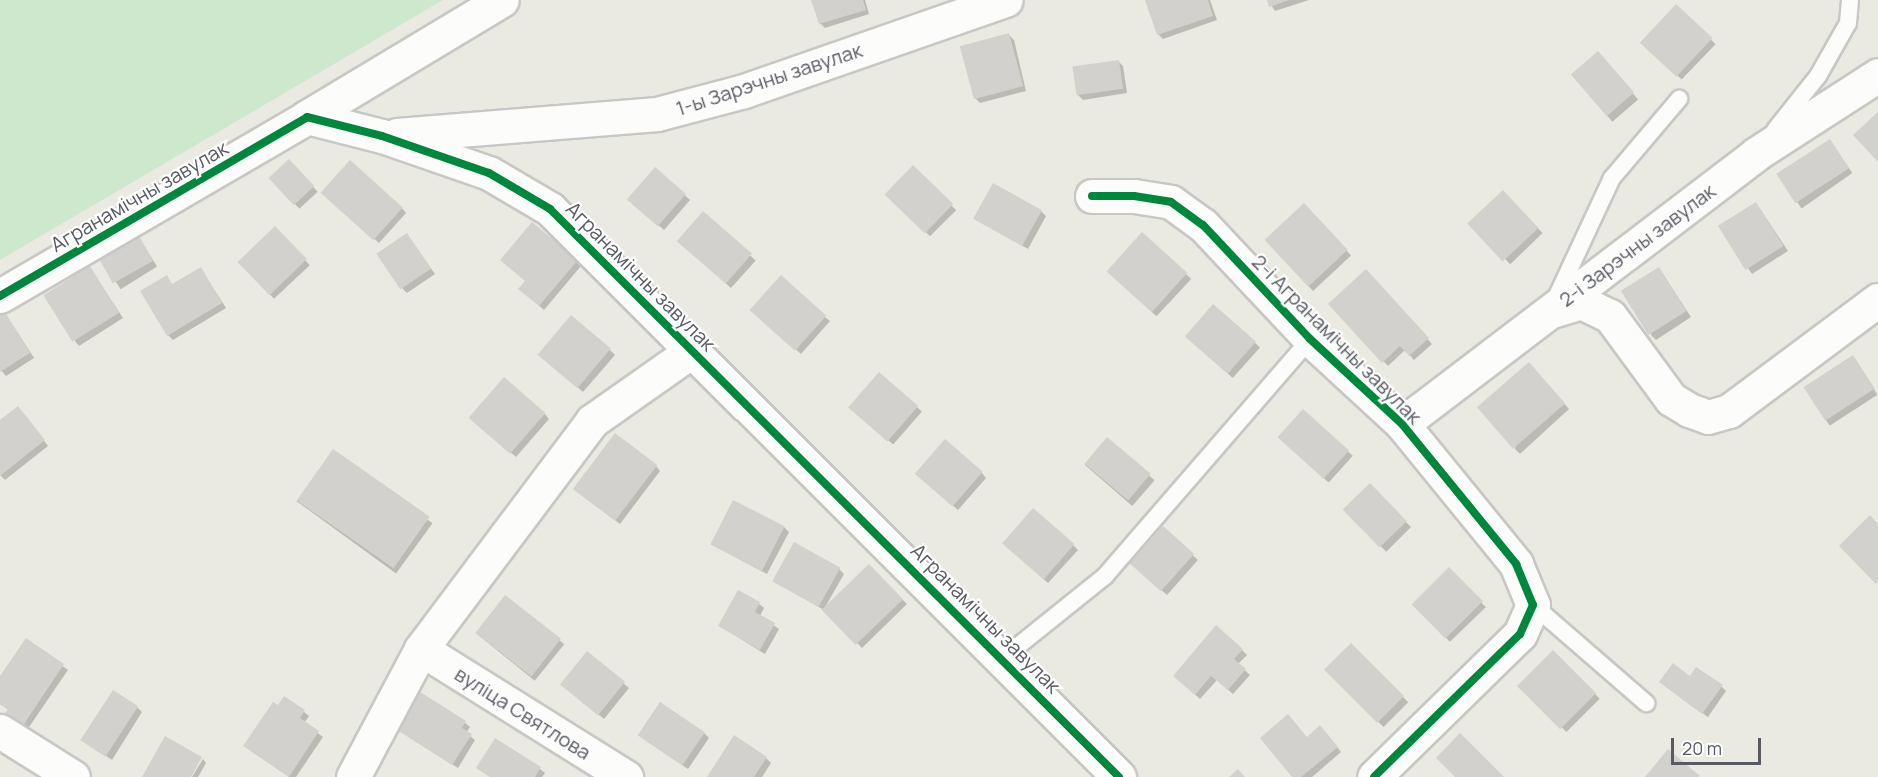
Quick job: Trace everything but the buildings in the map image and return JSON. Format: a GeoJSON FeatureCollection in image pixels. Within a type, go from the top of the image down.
{"type":"FeatureCollection","features":[{"type":"Feature","properties":{"kind":"street"},"geometry":{"type":"LineString","coordinates":[[308,117],[502,0]]}},
{"type":"Feature","properties":{"kind":"street","name":"1-ы Зарэчны завулак"},"geometry":{"type":"LineString","coordinates":[[382,136],[657,114],[744,91],[1005,0]]}},
{"type":"Feature","properties":{"kind":"street","name":"2-і Зарэчны завулак"},"geometry":{"type":"LineString","coordinates":[[1402,424],[1756,154],[1878,75]]}},
{"type":"Feature","properties":{"kind":"street","name":"Агранамічны завулак"},"geometry":{"type":"LineString","coordinates":[[0,296],[308,117],[382,136],[489,173],[550,208],[1003,658],[1119,777]]}},
{"type":"Feature","properties":{"kind":"street","name":"2-і Агранамічны завулак"},"geometry":{"type":"LineString","coordinates":[[1092,196],[1134,196],[1171,202],[1203,225],[1310,339],[1402,424],[1516,564],[1533,605]]}},
{"type":"Feature","properties":{"kind":"street"},"geometry":{"type":"LineString","coordinates":[[1550,311],[1581,302],[1610,316],[1671,399],[1689,410],[1708,417],[1729,411],[1878,300]]}},
{"type":"Feature","properties":{"kind":"street"},"geometry":{"type":"LineString","coordinates":[[353,777],[421,649],[592,421],[693,350]]}},
{"type":"Feature","properties":{"kind":"street"},"geometry":{"type":"LineString","coordinates":[[1374,777],[1520,634],[1533,605]]}},
{"type":"Feature","properties":{"kind":"street","name":"вуліца Святлова"},"geometry":{"type":"LineString","coordinates":[[421,649],[626,777]]}},
{"type":"Feature","properties":{"kind":"street"},"geometry":{"type":"LineString","coordinates":[[0,731],[73,777]]}},
{"type":"Feature","properties":{"kind":"lane"},"geometry":{"type":"LineString","coordinates":[[1756,154],[1818,76],[1848,23],[1850,0]]}},
{"type":"Feature","properties":{"kind":"lane"},"geometry":{"type":"LineString","coordinates":[[1550,311],[1612,178],[1679,99]]}},
{"type":"Feature","properties":{"kind":"lane"},"geometry":{"type":"LineString","coordinates":[[1003,658],[1105,576],[1310,339]]}},
{"type":"Feature","properties":{"kind":"lane"},"geometry":{"type":"LineString","coordinates":[[1533,605],[1646,703]]}},
{"type":"Feature","properties":{"kind":"green space"},"geometry":{"type":"Polygon","coordinates":[[[0,0],[443,0],[0,260],[0,0]]]}},
{"type":"Feature","properties":{"kind":"cycle path"},"geometry":{"type":"LineString","coordinates":[[0,296],[307,117],[382,136],[489,173],[550,209],[1119,777]]}},
{"type":"Feature","properties":{"kind":"cycle path"},"geometry":{"type":"LineString","coordinates":[[1092,196],[1134,196],[1171,202],[1203,225],[1310,339],[1402,424],[1516,564],[1533,605],[1520,634],[1374,777]]}}]}
